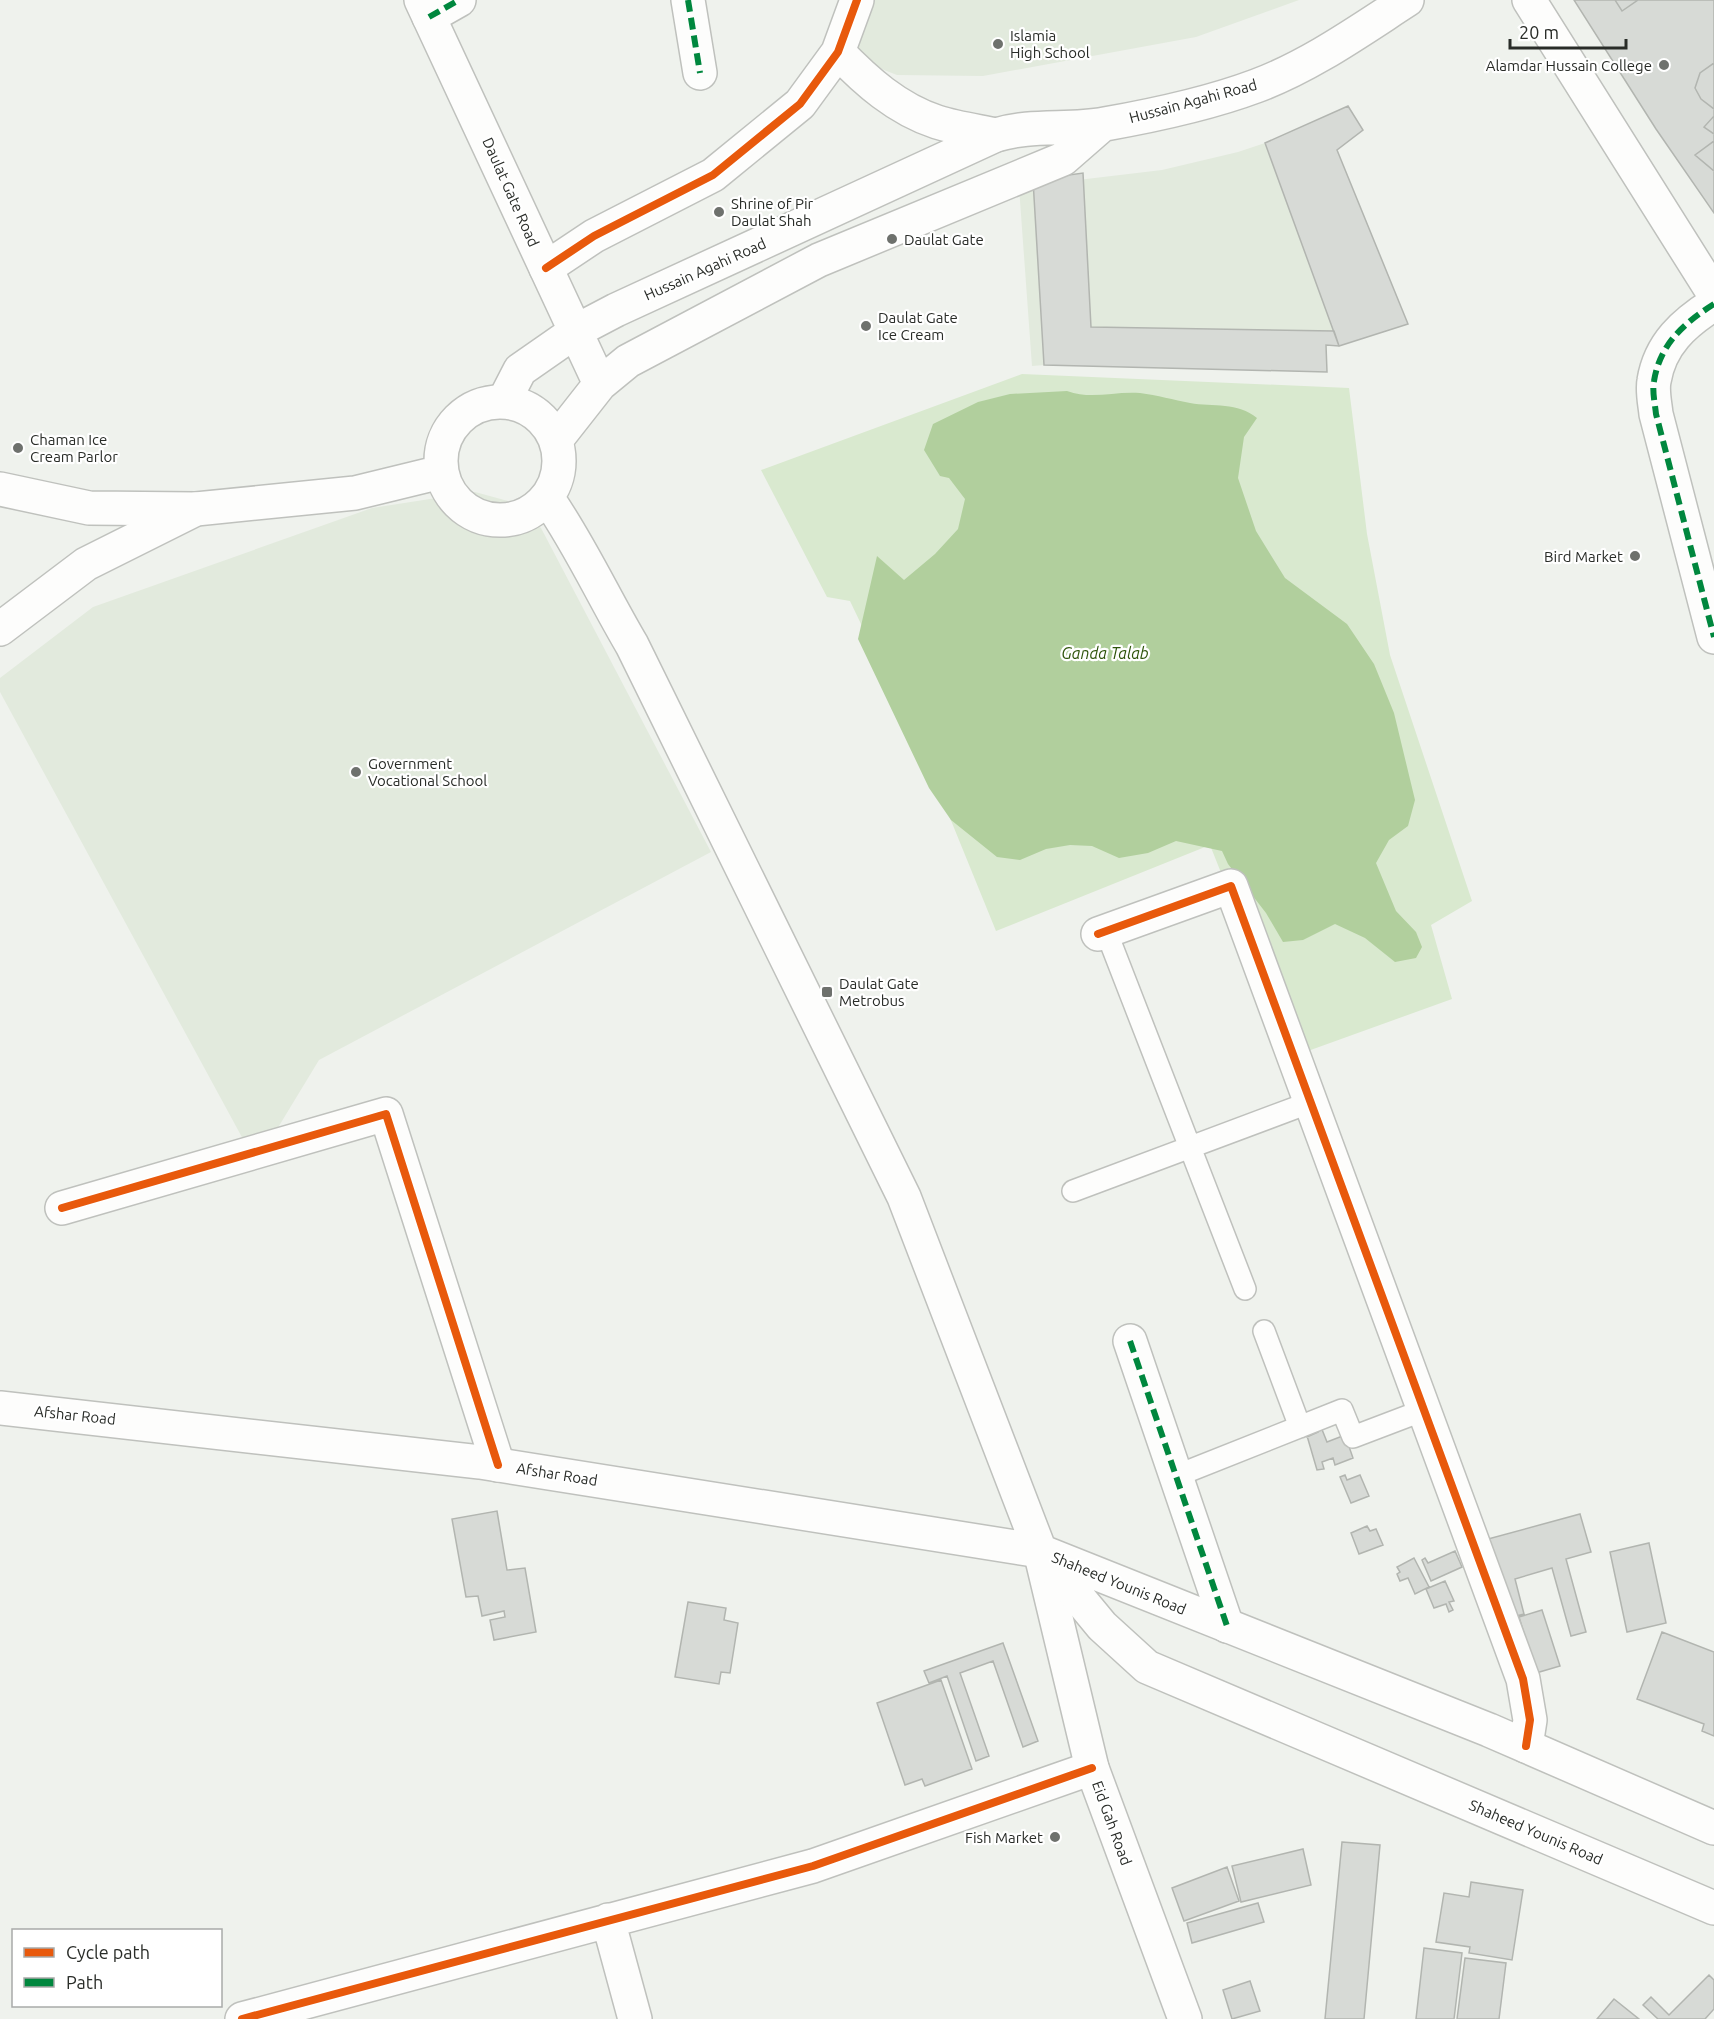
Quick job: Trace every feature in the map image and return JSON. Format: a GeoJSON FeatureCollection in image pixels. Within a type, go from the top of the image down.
{"type":"FeatureCollection","features":[{"type":"Feature","properties":{"kind":"main road"},"geometry":{"type":"LineString","coordinates":[[425,9],[459,0]]}},
{"type":"Feature","properties":{"kind":"main road"},"geometry":{"type":"LineString","coordinates":[[688,0],[700,73]]}},
{"type":"Feature","properties":{"kind":"main road"},"geometry":{"type":"LineString","coordinates":[[546,268],[594,236],[713,175],[800,104],[838,52],[856,0]]}},
{"type":"Feature","properties":{"kind":"main road","name":"Hussain Agahi Road"},"geometry":{"type":"LineString","coordinates":[[504,401],[520,370],[576,331],[616,310],[996,135],[1011,130],[1102,125],[1178,109],[1257,86],[1325,53],[1407,0]]}},
{"type":"Feature","properties":{"kind":"main road"},"geometry":{"type":"LineString","coordinates":[[1529,0],[1714,294]]}},
{"type":"Feature","properties":{"kind":"main road","name":"Daulat Gate Road"},"geometry":{"type":"LineString","coordinates":[[425,9],[600,384]]}},
{"type":"Feature","properties":{"kind":"main road"},"geometry":{"type":"LineString","coordinates":[[838,52],[866,81],[899,104],[936,121],[996,135]]}},
{"type":"Feature","properties":{"kind":"main road","name":"Hussain Agahi Road"},"geometry":{"type":"LineString","coordinates":[[556,440],[600,384],[628,361],[819,260],[1064,159],[1102,125]]}},
{"type":"Feature","properties":{"kind":"main road"},"geometry":{"type":"LineString","coordinates":[[1714,304],[1686,322],[1665,349],[1653,382],[1656,414],[1714,638]]}},
{"type":"Feature","properties":{"kind":"main road"},"geometry":{"type":"LineString","coordinates":[[504,401],[536,413],[556,440],[560,460],[558,480],[548,499],[530,514],[508,521],[485,520],[465,510],[449,493],[441,472],[440,454],[445,436],[456,421],[469,410],[486,403],[504,401]]}},
{"type":"Feature","properties":{"kind":"main road"},"geometry":{"type":"LineString","coordinates":[[0,489],[89,508],[196,509],[355,493],[441,472]]}},
{"type":"Feature","properties":{"kind":"main road"},"geometry":{"type":"LineString","coordinates":[[548,499],[573,537],[598,587],[632,645],[904,1197],[1040,1551]]}},
{"type":"Feature","properties":{"kind":"main road"},"geometry":{"type":"LineString","coordinates":[[0,629],[86,564],[196,509]]}},
{"type":"Feature","properties":{"kind":"main road"},"geometry":{"type":"LineString","coordinates":[[1102,932],[1231,886],[1523,1679],[1530,1720],[1526,1746]]}},
{"type":"Feature","properties":{"kind":"main road"},"geometry":{"type":"LineString","coordinates":[[62,1208],[386,1114],[498,1465]]}},
{"type":"Feature","properties":{"kind":"main road"},"geometry":{"type":"LineString","coordinates":[[1130,1341],[1227,1626]]}},
{"type":"Feature","properties":{"kind":"main road","name":"Afshar Road"},"geometry":{"type":"LineString","coordinates":[[0,1408],[498,1465],[1040,1551]]}},
{"type":"Feature","properties":{"kind":"main road","name":"Shaheed Younis Road"},"geometry":{"type":"LineString","coordinates":[[1040,1551],[1526,1746],[1714,1828]]}},
{"type":"Feature","properties":{"kind":"main road","name":"Shaheed Younis Road"},"geometry":{"type":"LineString","coordinates":[[1040,1551],[1102,1626],[1148,1667],[1714,1908]]}},
{"type":"Feature","properties":{"kind":"main road","name":"Eid Gah Road"},"geometry":{"type":"LineString","coordinates":[[1040,1551],[1092,1768],[1185,2019]]}},
{"type":"Feature","properties":{"kind":"main road"},"geometry":{"type":"LineString","coordinates":[[242,2019],[813,1866],[1092,1768]]}},
{"type":"Feature","properties":{"kind":"main road"},"geometry":{"type":"LineString","coordinates":[[608,1920],[634,2019]]}},
{"type":"Feature","properties":{"kind":"lane"},"geometry":{"type":"LineString","coordinates":[[1102,932],[1191,1147],[1245,1289]]}},
{"type":"Feature","properties":{"kind":"lane"},"geometry":{"type":"LineString","coordinates":[[1073,1191],[1311,1102]]}},
{"type":"Feature","properties":{"kind":"lane"},"geometry":{"type":"LineString","coordinates":[[1264,1331],[1300,1427]]}},
{"type":"Feature","properties":{"kind":"lane"},"geometry":{"type":"LineString","coordinates":[[1176,1476],[1342,1410],[1353,1437],[1424,1410]]}},
{"type":"Feature","properties":{"kind":"shaded area","name":"Islamia High School"},"geometry":{"type":"Polygon","coordinates":[[[857,0],[1299,0],[1196,37],[983,76],[897,75],[838,52],[857,0]]]}},
{"type":"Feature","properties":{"kind":"shaded area"},"geometry":{"type":"Polygon","coordinates":[[[1265,143],[1334,143],[1402,318],[1319,344],[1032,366],[1019,187],[1162,170],[1238,152],[1265,143]]]}},
{"type":"Feature","properties":{"kind":"shaded area","name":"Ganda Talab"},"geometry":{"type":"Polygon","coordinates":[[[1022,374],[1349,388],[1367,534],[1390,655],[1472,901],[1431,925],[1452,999],[1294,1056],[1210,845],[996,931],[928,764],[850,601],[827,597],[761,470],[1022,374]]]}},
{"type":"Feature","properties":{"kind":"shaded area","name":"Government Vocational School"},"geometry":{"type":"Polygon","coordinates":[[[475,492],[508,501],[541,528],[711,852],[319,1060],[265,1149],[250,1152],[0,692],[0,678],[93,607],[372,508],[475,492]]]}},
{"type":"Feature","properties":{"kind":"water","name":"Ganda Talab"},"geometry":{"type":"Polygon","coordinates":[[[1067,391],[1085,395],[1146,394],[1190,403],[1234,407],[1257,418],[1244,437],[1238,478],[1256,531],[1285,578],[1347,624],[1374,664],[1394,713],[1415,800],[1408,826],[1389,840],[1376,863],[1396,911],[1416,932],[1422,947],[1416,958],[1395,962],[1365,938],[1335,924],[1303,940],[1283,942],[1266,913],[1228,864],[1222,851],[1176,841],[1148,853],[1119,858],[1092,846],[1070,845],[1046,849],[1020,860],[997,857],[951,820],[929,788],[858,639],[877,556],[904,580],[935,554],[958,529],[965,499],[949,478],[940,476],[924,450],[933,424],[978,402],[1010,394],[1067,391]]]}},
{"type":"Feature","properties":{"kind":"building","name":"Alamdar Hussain College"},"geometry":{"type":"Polygon","coordinates":[[[1574,0],[1714,0],[1714,213],[1656,129],[1574,0]]]}},
{"type":"Feature","properties":{"kind":"building"},"geometry":{"type":"Polygon","coordinates":[[[1615,0],[1638,0],[1622,11],[1615,0]]]}},
{"type":"Feature","properties":{"kind":"building"},"geometry":{"type":"Polygon","coordinates":[[[1714,63],[1714,109],[1701,99],[1695,88],[1700,73],[1714,63]]]}},
{"type":"Feature","properties":{"kind":"building"},"geometry":{"type":"Polygon","coordinates":[[[1348,106],[1363,130],[1337,150],[1408,324],[1339,346],[1265,143],[1348,106]]]}},
{"type":"Feature","properties":{"kind":"building"},"geometry":{"type":"Polygon","coordinates":[[[1714,116],[1714,134],[1704,127],[1714,116]]]}},
{"type":"Feature","properties":{"kind":"building"},"geometry":{"type":"Polygon","coordinates":[[[1714,141],[1714,171],[1695,155],[1714,141]]]}},
{"type":"Feature","properties":{"kind":"building"},"geometry":{"type":"Polygon","coordinates":[[[1083,173],[1091,327],[1334,331],[1339,346],[1326,345],[1327,372],[1044,365],[1033,180],[1083,173]]]}},
{"type":"Feature","properties":{"kind":"building"},"geometry":{"type":"Polygon","coordinates":[[[1319,1422],[1327,1442],[1345,1435],[1353,1458],[1335,1465],[1333,1458],[1322,1462],[1324,1469],[1317,1470],[1307,1437],[1318,1432],[1315,1423],[1319,1422]]]}},
{"type":"Feature","properties":{"kind":"building"},"geometry":{"type":"Polygon","coordinates":[[[1345,1475],[1347,1480],[1360,1475],[1369,1496],[1351,1503],[1340,1477],[1345,1475]]]}},
{"type":"Feature","properties":{"kind":"building"},"geometry":{"type":"Polygon","coordinates":[[[497,1511],[507,1570],[525,1568],[536,1632],[494,1640],[490,1620],[505,1617],[504,1611],[482,1616],[478,1596],[466,1597],[452,1519],[497,1511]]]}},
{"type":"Feature","properties":{"kind":"building"},"geometry":{"type":"Polygon","coordinates":[[[1580,1514],[1591,1552],[1566,1559],[1586,1632],[1571,1636],[1552,1568],[1515,1579],[1524,1614],[1509,1618],[1488,1539],[1580,1514]]]}},
{"type":"Feature","properties":{"kind":"building"},"geometry":{"type":"Polygon","coordinates":[[[1367,1526],[1370,1531],[1376,1529],[1383,1545],[1359,1554],[1351,1533],[1367,1526]]]}},
{"type":"Feature","properties":{"kind":"building"},"geometry":{"type":"Polygon","coordinates":[[[1649,1543],[1666,1623],[1627,1632],[1610,1552],[1649,1543]]]}},
{"type":"Feature","properties":{"kind":"building"},"geometry":{"type":"Polygon","coordinates":[[[1455,1551],[1462,1567],[1431,1581],[1422,1560],[1425,1558],[1428,1563],[1455,1551]]]}},
{"type":"Feature","properties":{"kind":"building"},"geometry":{"type":"Polygon","coordinates":[[[1414,1558],[1429,1587],[1415,1594],[1408,1578],[1400,1581],[1397,1574],[1400,1572],[1397,1567],[1414,1558]]]}},
{"type":"Feature","properties":{"kind":"building"},"geometry":{"type":"Polygon","coordinates":[[[1445,1581],[1454,1601],[1449,1602],[1453,1610],[1449,1612],[1446,1604],[1434,1608],[1426,1589],[1445,1581]]]}},
{"type":"Feature","properties":{"kind":"building"},"geometry":{"type":"Polygon","coordinates":[[[688,1602],[726,1608],[724,1620],[738,1623],[730,1673],[721,1672],[719,1684],[675,1677],[688,1602]]]}},
{"type":"Feature","properties":{"kind":"building"},"geometry":{"type":"Polygon","coordinates":[[[1542,1610],[1560,1666],[1536,1673],[1519,1617],[1542,1610]]]}},
{"type":"Feature","properties":{"kind":"building"},"geometry":{"type":"Polygon","coordinates":[[[1662,1632],[1714,1652],[1714,1736],[1702,1731],[1704,1724],[1637,1699],[1662,1632]]]}},
{"type":"Feature","properties":{"kind":"building"},"geometry":{"type":"Polygon","coordinates":[[[1003,1643],[1038,1741],[1023,1747],[993,1661],[960,1673],[989,1756],[976,1761],[947,1676],[929,1683],[924,1671],[1003,1643]]]}},
{"type":"Feature","properties":{"kind":"building"},"geometry":{"type":"Polygon","coordinates":[[[941,1680],[972,1769],[925,1786],[922,1779],[905,1785],[877,1703],[941,1680]]]}},
{"type":"Feature","properties":{"kind":"building"},"geometry":{"type":"Polygon","coordinates":[[[1342,1842],[1380,1845],[1364,2019],[1325,2019],[1342,1842]]]}},
{"type":"Feature","properties":{"kind":"building"},"geometry":{"type":"Polygon","coordinates":[[[1303,1849],[1311,1885],[1241,1902],[1232,1866],[1303,1849]]]}},
{"type":"Feature","properties":{"kind":"building"},"geometry":{"type":"Polygon","coordinates":[[[1227,1867],[1239,1901],[1184,1921],[1172,1888],[1227,1867]]]}},
{"type":"Feature","properties":{"kind":"building"},"geometry":{"type":"Polygon","coordinates":[[[1471,1882],[1523,1890],[1512,1960],[1469,1953],[1470,1947],[1436,1942],[1444,1893],[1469,1897],[1471,1882]]]}},
{"type":"Feature","properties":{"kind":"building"},"geometry":{"type":"Polygon","coordinates":[[[1258,1903],[1264,1922],[1192,1943],[1187,1923],[1258,1903]]]}},
{"type":"Feature","properties":{"kind":"building"},"geometry":{"type":"Polygon","coordinates":[[[1424,1948],[1462,1953],[1454,2019],[1416,2019],[1424,1948]]]}},
{"type":"Feature","properties":{"kind":"building"},"geometry":{"type":"Polygon","coordinates":[[[1465,1958],[1506,1963],[1499,2019],[1457,2019],[1465,1958]]]}},
{"type":"Feature","properties":{"kind":"building"},"geometry":{"type":"Polygon","coordinates":[[[1709,1975],[1714,1980],[1714,2009],[1705,2019],[1658,2019],[1643,2005],[1651,1997],[1669,2015],[1709,1975]]]}},
{"type":"Feature","properties":{"kind":"building"},"geometry":{"type":"Polygon","coordinates":[[[1250,1981],[1260,2011],[1232,2019],[1223,1990],[1250,1981]]]}},
{"type":"Feature","properties":{"kind":"building"},"geometry":{"type":"Polygon","coordinates":[[[1614,1999],[1639,2019],[1597,2019],[1614,1999]]]}},
{"type":"Feature","properties":{"kind":"marked path"},"geometry":{"type":"LineString","coordinates":[[429,17],[459,0]]}},
{"type":"Feature","properties":{"kind":"marked path"},"geometry":{"type":"LineString","coordinates":[[688,0],[700,73]]}},
{"type":"Feature","properties":{"kind":"marked path"},"geometry":{"type":"LineString","coordinates":[[1714,304],[1683,327],[1668,345],[1657,368],[1653,389],[1656,414],[1714,637]]}},
{"type":"Feature","properties":{"kind":"marked path"},"geometry":{"type":"LineString","coordinates":[[1130,1341],[1227,1626]]}},
{"type":"Feature","properties":{"kind":"cycle path"},"geometry":{"type":"LineString","coordinates":[[546,268],[594,236],[713,175],[800,104],[838,52],[857,0]]}},
{"type":"Feature","properties":{"kind":"cycle path"},"geometry":{"type":"LineString","coordinates":[[1098,934],[1231,886],[1523,1679],[1530,1720],[1526,1746]]}},
{"type":"Feature","properties":{"kind":"cycle path"},"geometry":{"type":"LineString","coordinates":[[62,1208],[386,1114],[498,1465]]}},
{"type":"Feature","properties":{"kind":"cycle path"},"geometry":{"type":"LineString","coordinates":[[242,2019],[813,1866],[1092,1768]]}},
{"type":"Feature","properties":{"kind":"place","name":"Islamia High School"},"geometry":{"type":"Point","coordinates":[998,44]}},
{"type":"Feature","properties":{"kind":"place","name":"Alamdar Hussain College"},"geometry":{"type":"Point","coordinates":[1664,65]}},
{"type":"Feature","properties":{"kind":"place","name":"Shrine of Pir Daulat Shah"},"geometry":{"type":"Point","coordinates":[719,212]}},
{"type":"Feature","properties":{"kind":"place","name":"Daulat Gate"},"geometry":{"type":"Point","coordinates":[892,239]}},
{"type":"Feature","properties":{"kind":"place","name":"Daulat Gate Ice Cream"},"geometry":{"type":"Point","coordinates":[866,326]}},
{"type":"Feature","properties":{"kind":"place","name":"Chaman Ice Cream Parlor"},"geometry":{"type":"Point","coordinates":[18,448]}},
{"type":"Feature","properties":{"kind":"place","name":"Bird Market"},"geometry":{"type":"Point","coordinates":[1635,556]}},
{"type":"Feature","properties":{"kind":"place","name":"Government Vocational School"},"geometry":{"type":"Point","coordinates":[356,772]}},
{"type":"Feature","properties":{"kind":"place","name":"Daulat Gate Metrobus"},"geometry":{"type":"Point","coordinates":[827,992]}},
{"type":"Feature","properties":{"kind":"place","name":"Fish Market"},"geometry":{"type":"Point","coordinates":[1055,1837]}}]}
